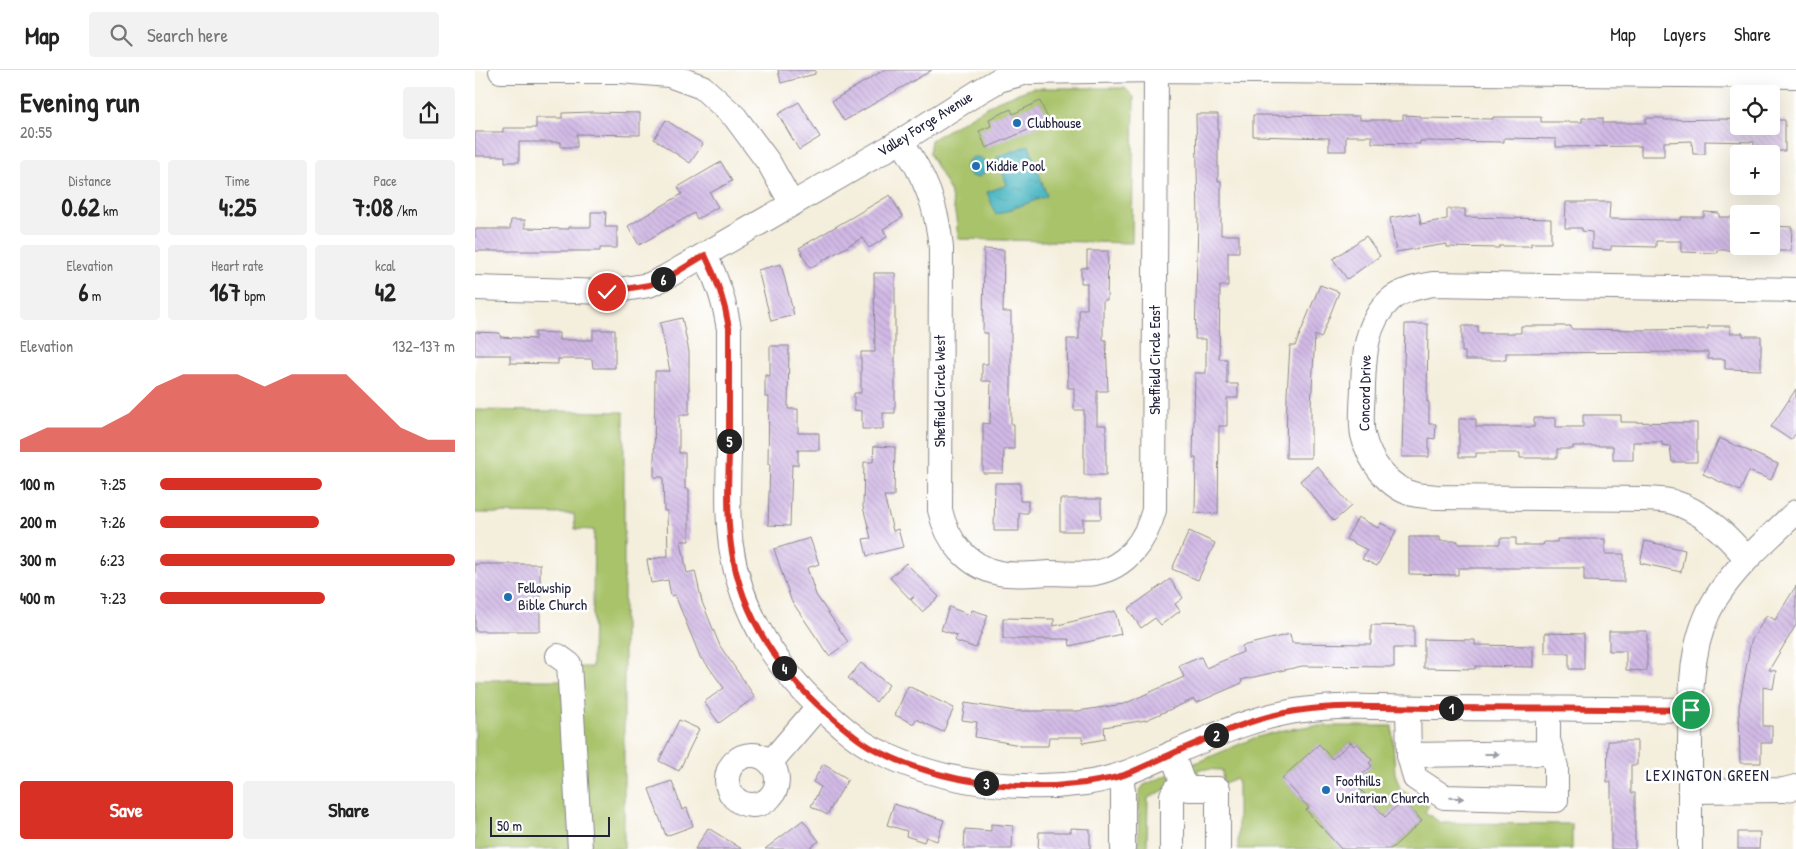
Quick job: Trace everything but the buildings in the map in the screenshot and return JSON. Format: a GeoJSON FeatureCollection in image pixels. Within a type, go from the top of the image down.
{"type":"FeatureCollection","features":[{"type":"Feature","properties":{"kind":"street","name":"Valley Forge Avenue"},"geometry":{"type":"LineString","coordinates":[[475,288],[607,292],[649,285],[667,278],[901,141],[997,75],[1027,72],[1155,70],[1796,76]]}},
{"type":"Feature","properties":{"kind":"street","name":"Sheffield Circle East"},"geometry":{"type":"LineString","coordinates":[[1047,574],[1095,573],[1110,568],[1135,550],[1150,526],[1154,510],[1155,70]]}},
{"type":"Feature","properties":{"kind":"street"},"geometry":{"type":"LineString","coordinates":[[501,71],[630,72],[706,78],[769,163],[792,204]]}},
{"type":"Feature","properties":{"kind":"street","name":"Sheffield Circle West"},"geometry":{"type":"LineString","coordinates":[[901,141],[924,178],[932,198],[939,226],[941,248],[939,510],[943,523],[949,538],[959,550],[971,561],[985,569],[1001,574],[1047,574]]}},
{"type":"Feature","properties":{"kind":"street"},"geometry":{"type":"LineString","coordinates":[[705,255],[716,276],[725,302],[729,328],[728,514],[731,547],[750,611],[776,658],[794,681],[818,707],[850,734],[876,751],[933,773],[973,782],[1055,786],[1085,783],[1121,776],[1249,723],[1303,710],[1362,707],[1691,710]]}},
{"type":"Feature","properties":{"kind":"street","name":"Concord Drive"},"geometry":{"type":"LineString","coordinates":[[1747,559],[1734,543],[1704,517],[1689,508],[1671,501],[1645,499],[1436,497],[1415,495],[1400,488],[1378,468],[1369,454],[1363,434],[1364,360],[1367,342],[1379,312],[1391,299],[1402,292],[1433,284],[1796,290]]}},
{"type":"Feature","properties":{"kind":"street"},"geometry":{"type":"LineString","coordinates":[[1690,849],[1691,710],[1693,670],[1697,644],[1715,600],[1730,579],[1747,559],[1796,512]]}},
{"type":"Feature","properties":{"kind":"street"},"geometry":{"type":"LineString","coordinates":[[558,656],[569,664],[580,849]]}},
{"type":"Feature","properties":{"kind":"street"},"geometry":{"type":"LineString","coordinates":[[769,763],[818,707]]}},
{"type":"Feature","properties":{"kind":"street"},"geometry":{"type":"LineString","coordinates":[[1408,708],[1409,754],[1415,778],[1444,797],[1556,800],[1556,767],[1549,740],[1548,708]]}},
{"type":"Feature","properties":{"kind":"street"},"geometry":{"type":"LineString","coordinates":[[1172,754],[1181,781],[1189,789],[1218,789],[1218,849]]}},
{"type":"Feature","properties":{"kind":"street"},"geometry":{"type":"LineString","coordinates":[[1409,754],[1552,754]]}},
{"type":"Feature","properties":{"kind":"street"},"geometry":{"type":"LineString","coordinates":[[1121,776],[1123,791],[1123,849]]}},
{"type":"Feature","properties":{"kind":"street"},"geometry":{"type":"LineString","coordinates":[[1171,849],[1172,795],[1181,781]]}},
{"type":"Feature","properties":{"kind":"street"},"geometry":{"type":"LineString","coordinates":[[1690,791],[1784,790],[1796,787]]}},
{"type":"Feature","properties":{"kind":"green space"},"geometry":{"type":"Polygon","coordinates":[[[1032,88],[1125,88],[1134,97],[1132,243],[958,239],[950,191],[929,153],[931,140],[997,101],[1032,88]]]}},
{"type":"Feature","properties":{"kind":"green space"},"geometry":{"type":"Polygon","coordinates":[[[475,410],[624,412],[624,849],[587,849],[577,667],[592,667],[594,530],[575,529],[574,514],[475,513],[475,410]]]}},
{"type":"Feature","properties":{"kind":"green space"},"geometry":{"type":"Polygon","coordinates":[[[475,680],[562,680],[570,849],[475,849],[475,680]]]}},
{"type":"Feature","properties":{"kind":"green space"},"geometry":{"type":"Polygon","coordinates":[[[1311,726],[1392,726],[1395,773],[1400,788],[1429,805],[1425,812],[1441,823],[1572,824],[1572,849],[1391,849],[1422,821],[1403,800],[1385,817],[1354,782],[1372,766],[1369,763],[1372,760],[1357,743],[1354,746],[1351,742],[1332,759],[1319,745],[1282,778],[1309,808],[1307,811],[1334,841],[1349,829],[1347,849],[1238,849],[1238,784],[1235,778],[1223,785],[1222,770],[1198,769],[1198,780],[1170,787],[1148,798],[1147,849],[1138,849],[1139,792],[1144,785],[1254,738],[1284,730],[1311,726]]]}},
{"type":"Feature","properties":{"kind":"water"},"geometry":{"type":"Polygon","coordinates":[[[1029,145],[1047,196],[996,215],[987,192],[1007,185],[997,157],[1029,145]]]}},
{"type":"Feature","properties":{"kind":"water","name":"Kiddie Pool"},"geometry":{"type":"Polygon","coordinates":[[[976,157],[983,160],[986,167],[983,174],[976,177],[969,174],[966,167],[969,160],[976,157]]]}},
{"type":"Feature","properties":{"kind":"place","name":"Clubhouse"},"geometry":{"type":"Point","coordinates":[1017,123]}},
{"type":"Feature","properties":{"kind":"place","name":"Kiddie Pool"},"geometry":{"type":"Point","coordinates":[976,166]}},
{"type":"Feature","properties":{"kind":"place","name":"Fellowship Bible Church"},"geometry":{"type":"Point","coordinates":[508,597]}},
{"type":"Feature","properties":{"kind":"place","name":"Foothills Unitarian Church"},"geometry":{"type":"Point","coordinates":[1326,790]}},
{"type":"Feature","properties":{"kind":"district","name":"LEXINGTON GREEN"},"geometry":{"type":"Point","coordinates":[1708,775]}},
{"type":"Feature","properties":{"kind":"route"},"geometry":{"type":"LineString","coordinates":[[607,292],[649,285],[667,278],[705,255],[716,276],[725,302],[729,328],[728,514],[731,547],[750,611],[776,658],[818,707],[850,734],[876,751],[895,759],[933,773],[973,782],[1055,786],[1085,783],[1121,776],[1196,743],[1249,723],[1303,710],[1362,707],[1691,710]]}}]}
